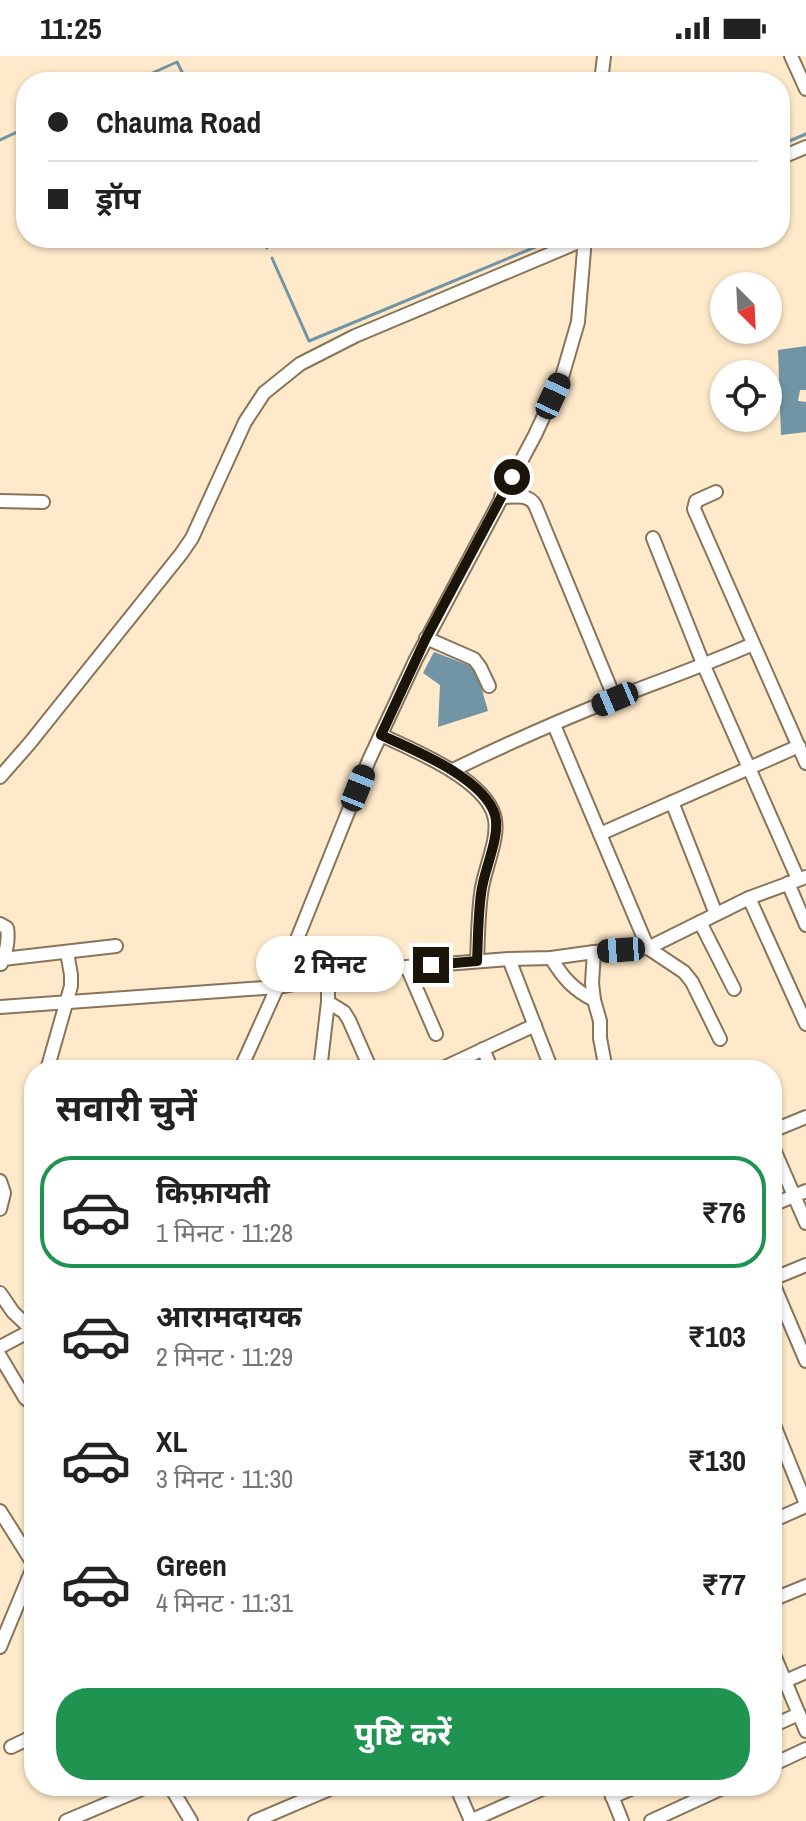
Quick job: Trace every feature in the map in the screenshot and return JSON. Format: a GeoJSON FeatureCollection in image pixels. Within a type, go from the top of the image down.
{"type":"FeatureCollection","features":[{"type":"Feature","properties":{"kind":"street"},"geometry":{"type":"LineString","coordinates":[[791,56],[806,89]]}},
{"type":"Feature","properties":{"kind":"street"},"geometry":{"type":"LineString","coordinates":[[0,777],[181,554],[192,538],[245,422],[264,393],[300,364],[355,336],[562,248]]}},
{"type":"Feature","properties":{"kind":"street"},"geometry":{"type":"LineString","coordinates":[[244,1060],[381,735],[426,638],[535,435],[562,377],[578,322],[585,248]]}},
{"type":"Feature","properties":{"kind":"street"},"geometry":{"type":"LineString","coordinates":[[716,492],[696,501],[694,509],[806,763]]}},
{"type":"Feature","properties":{"kind":"street"},"geometry":{"type":"LineString","coordinates":[[501,497],[526,497],[535,505],[615,699]]}},
{"type":"Feature","properties":{"kind":"street"},"geometry":{"type":"LineString","coordinates":[[0,501],[43,502]]}},
{"type":"Feature","properties":{"kind":"street"},"geometry":{"type":"LineString","coordinates":[[653,538],[704,666],[797,880],[806,925]]}},
{"type":"Feature","properties":{"kind":"street"},"geometry":{"type":"LineString","coordinates":[[426,638],[474,659],[489,686]]}},
{"type":"Feature","properties":{"kind":"street"},"geometry":{"type":"LineString","coordinates":[[453,770],[615,699],[753,644]]}},
{"type":"Feature","properties":{"kind":"street"},"geometry":{"type":"LineString","coordinates":[[554,725],[648,948],[684,972],[692,982],[720,1039]]}},
{"type":"Feature","properties":{"kind":"street"},"geometry":{"type":"LineString","coordinates":[[381,735],[453,770],[484,798],[495,816],[494,840],[481,891],[477,961]]}},
{"type":"Feature","properties":{"kind":"street"},"geometry":{"type":"LineString","coordinates":[[600,834],[799,746]]}},
{"type":"Feature","properties":{"kind":"street"},"geometry":{"type":"LineString","coordinates":[[672,802],[716,914]]}},
{"type":"Feature","properties":{"kind":"street"},"geometry":{"type":"LineString","coordinates":[[0,1007],[277,987],[407,967],[648,948],[749,898],[797,880]]}},
{"type":"Feature","properties":{"kind":"street"},"geometry":{"type":"LineString","coordinates":[[749,898],[806,1024]]}},
{"type":"Feature","properties":{"kind":"street"},"geometry":{"type":"LineString","coordinates":[[700,922],[734,989]]}},
{"type":"Feature","properties":{"kind":"street"},"geometry":{"type":"LineString","coordinates":[[0,924],[7,928],[8,934],[2,963],[116,946]]}},
{"type":"Feature","properties":{"kind":"street"},"geometry":{"type":"LineString","coordinates":[[50,1060],[72,981],[67,952]]}},
{"type":"Feature","properties":{"kind":"street"},"geometry":{"type":"LineString","coordinates":[[594,952],[592,983],[599,1011],[604,1060]]}},
{"type":"Feature","properties":{"kind":"street"},"geometry":{"type":"LineString","coordinates":[[551,958],[568,983],[594,1000]]}},
{"type":"Feature","properties":{"kind":"street"},"geometry":{"type":"LineString","coordinates":[[509,959],[548,1060]]}},
{"type":"Feature","properties":{"kind":"street"},"geometry":{"type":"LineString","coordinates":[[407,967],[436,1034]]}},
{"type":"Feature","properties":{"kind":"street"},"geometry":{"type":"LineString","coordinates":[[321,1060],[328,979]]}},
{"type":"Feature","properties":{"kind":"street"},"geometry":{"type":"LineString","coordinates":[[328,1002],[344,1012],[367,1060]]}},
{"type":"Feature","properties":{"kind":"street"},"geometry":{"type":"LineString","coordinates":[[460,1060],[535,1025]]}},
{"type":"Feature","properties":{"kind":"street"},"geometry":{"type":"LineString","coordinates":[[483,1049],[488,1060]]}},
{"type":"Feature","properties":{"kind":"street"},"geometry":{"type":"LineString","coordinates":[[782,1127],[806,1117]]}},
{"type":"Feature","properties":{"kind":"street"},"geometry":{"type":"LineString","coordinates":[[782,1162],[800,1193],[806,1223]]}},
{"type":"Feature","properties":{"kind":"street"},"geometry":{"type":"LineString","coordinates":[[0,1181],[4,1193],[0,1209]]}},
{"type":"Feature","properties":{"kind":"street"},"geometry":{"type":"LineString","coordinates":[[782,1276],[806,1265]]}},
{"type":"Feature","properties":{"kind":"street"},"geometry":{"type":"LineString","coordinates":[[0,1293],[24,1322]]}},
{"type":"Feature","properties":{"kind":"street"},"geometry":{"type":"LineString","coordinates":[[782,1304],[806,1361]]}},
{"type":"Feature","properties":{"kind":"street"},"geometry":{"type":"LineString","coordinates":[[0,1347],[24,1335]]}},
{"type":"Feature","properties":{"kind":"street"},"geometry":{"type":"LineString","coordinates":[[0,1356],[24,1396]]}},
{"type":"Feature","properties":{"kind":"street"},"geometry":{"type":"LineString","coordinates":[[782,1445],[806,1505],[782,1516]]}},
{"type":"Feature","properties":{"kind":"street"},"geometry":{"type":"LineString","coordinates":[[0,1511],[4,1527],[24,1552]]}},
{"type":"Feature","properties":{"kind":"street"},"geometry":{"type":"LineString","coordinates":[[0,1647],[3,1631],[24,1586]]}},
{"type":"Feature","properties":{"kind":"street"},"geometry":{"type":"LineString","coordinates":[[782,1596],[806,1586]]}},
{"type":"Feature","properties":{"kind":"street"},"geometry":{"type":"LineString","coordinates":[[782,1682],[806,1672]]}},
{"type":"Feature","properties":{"kind":"street"},"geometry":{"type":"LineString","coordinates":[[782,1674],[806,1731]]}},
{"type":"Feature","properties":{"kind":"street"},"geometry":{"type":"LineString","coordinates":[[782,1722],[799,1714]]}},
{"type":"Feature","properties":{"kind":"street"},"geometry":{"type":"LineString","coordinates":[[11,1747],[24,1741]]}},
{"type":"Feature","properties":{"kind":"street"},"geometry":{"type":"LineString","coordinates":[[782,1760],[806,1749]]}},
{"type":"Feature","properties":{"kind":"street"},"geometry":{"type":"LineString","coordinates":[[66,1821],[125,1796]]}},
{"type":"Feature","properties":{"kind":"street"},"geometry":{"type":"LineString","coordinates":[[176,1796],[191,1821]]}},
{"type":"Feature","properties":{"kind":"street"},"geometry":{"type":"LineString","coordinates":[[255,1821],[314,1796]]}},
{"type":"Feature","properties":{"kind":"street"},"geometry":{"type":"LineString","coordinates":[[460,1796],[470,1821],[526,1796]]}},
{"type":"Feature","properties":{"kind":"street"},"geometry":{"type":"LineString","coordinates":[[612,1796],[622,1821]]}},
{"type":"Feature","properties":{"kind":"street"},"geometry":{"type":"LineString","coordinates":[[651,1821],[705,1796]]}},
{"type":"Feature","properties":{"kind":"water"},"geometry":{"type":"Polygon","coordinates":[[[806,346],[806,390],[800,390],[798,401],[806,402],[806,432],[781,435],[782,360],[778,360],[778,350],[806,346]]]}},
{"type":"Feature","properties":{"kind":"water"},"geometry":{"type":"Polygon","coordinates":[[[434,652],[476,668],[488,711],[438,727],[440,685],[423,673],[434,652]]]}},
{"type":"Feature","properties":{"kind":"waterway"},"geometry":{"type":"LineString","coordinates":[[154,72],[177,62],[182,72]]}},
{"type":"Feature","properties":{"kind":"waterway"},"geometry":{"type":"LineString","coordinates":[[0,140],[16,133]]}},
{"type":"Feature","properties":{"kind":"waterway"},"geometry":{"type":"LineString","coordinates":[[790,141],[806,134]]}},
{"type":"Feature","properties":{"kind":"waterway"},"geometry":{"type":"LineString","coordinates":[[272,258],[309,341],[533,248]]}},
{"type":"Feature","properties":{"kind":"route"},"geometry":{"type":"LineString","coordinates":[[431,965],[477,961],[481,891],[494,840],[495,816],[484,798],[453,770],[381,735],[426,638],[512,477]]}}]}
